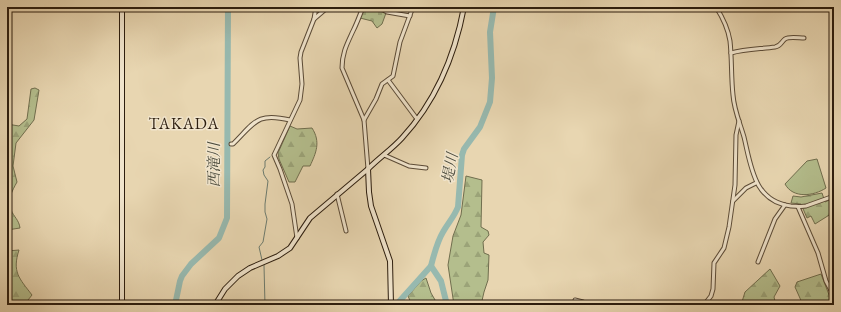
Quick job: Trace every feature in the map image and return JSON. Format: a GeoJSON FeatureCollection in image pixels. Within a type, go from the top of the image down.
{"type":"FeatureCollection","features":[{"type":"Feature","properties":{"kind":"street"},"geometry":{"type":"LineString","coordinates":[[122,7],[122,305]]}},
{"type":"Feature","properties":{"kind":"street"},"geometry":{"type":"LineString","coordinates":[[297,238],[292,204],[274,155],[300,100],[302,84],[300,58],[303,46],[314,19],[316,7]]}},
{"type":"Feature","properties":{"kind":"street"},"geometry":{"type":"LineString","coordinates":[[314,19],[328,7]]}},
{"type":"Feature","properties":{"kind":"street"},"geometry":{"type":"LineString","coordinates":[[363,7],[354,31],[345,46],[342,68],[364,120],[371,206],[390,262],[391,304]]}},
{"type":"Feature","properties":{"kind":"street"},"geometry":{"type":"LineString","coordinates":[[377,7],[388,12],[410,16]]}},
{"type":"Feature","properties":{"kind":"street"},"geometry":{"type":"LineString","coordinates":[[364,120],[376,100],[382,84],[393,76],[400,42],[413,7]]}},
{"type":"Feature","properties":{"kind":"street"},"geometry":{"type":"LineString","coordinates":[[215,305],[225,289],[233,280],[250,268],[290,248],[310,218],[402,138],[430,101],[446,70],[457,38],[464,7]]}},
{"type":"Feature","properties":{"kind":"street"},"geometry":{"type":"LineString","coordinates":[[716,7],[725,23],[730,40],[733,97],[756,183],[769,198],[784,205],[798,207],[810,205],[834,196]]}},
{"type":"Feature","properties":{"kind":"street"},"geometry":{"type":"LineString","coordinates":[[731,52],[777,46],[786,39],[804,38]]}},
{"type":"Feature","properties":{"kind":"street"},"geometry":{"type":"LineString","coordinates":[[388,80],[417,119]]}},
{"type":"Feature","properties":{"kind":"street"},"geometry":{"type":"LineString","coordinates":[[231,144],[233,144],[254,122],[260,119],[269,117],[290,120]]}},
{"type":"Feature","properties":{"kind":"street"},"geometry":{"type":"LineString","coordinates":[[704,305],[711,296],[713,289],[714,263],[724,248],[730,227],[735,185],[736,135],[739,121]]}},
{"type":"Feature","properties":{"kind":"street"},"geometry":{"type":"LineString","coordinates":[[384,155],[409,166],[426,168]]}},
{"type":"Feature","properties":{"kind":"street"},"geometry":{"type":"LineString","coordinates":[[733,201],[746,188],[756,183]]}},
{"type":"Feature","properties":{"kind":"street"},"geometry":{"type":"LineString","coordinates":[[337,194],[346,231]]}},
{"type":"Feature","properties":{"kind":"street"},"geometry":{"type":"LineString","coordinates":[[758,262],[775,219],[784,205]]}},
{"type":"Feature","properties":{"kind":"street"},"geometry":{"type":"LineString","coordinates":[[798,207],[818,253],[826,281],[834,296]]}},
{"type":"Feature","properties":{"kind":"street"},"geometry":{"type":"LineString","coordinates":[[575,300],[589,305]]}},
{"type":"Feature","properties":{"kind":"green space"},"geometry":{"type":"Polygon","coordinates":[[[365,7],[374,7],[386,13],[382,24],[377,28],[372,21],[360,18],[365,7]]]}},
{"type":"Feature","properties":{"kind":"green space"},"geometry":{"type":"Polygon","coordinates":[[[35,88],[39,90],[34,120],[16,143],[13,166],[17,182],[13,189],[10,206],[20,228],[7,230],[7,124],[19,126],[27,119],[31,89],[35,88]]]}},
{"type":"Feature","properties":{"kind":"green space"},"geometry":{"type":"Polygon","coordinates":[[[290,126],[297,129],[312,128],[315,133],[317,143],[316,152],[310,166],[303,166],[295,182],[289,182],[278,153],[290,126]]]}},
{"type":"Feature","properties":{"kind":"green space"},"geometry":{"type":"Polygon","coordinates":[[[817,159],[826,188],[816,193],[804,195],[793,192],[789,189],[785,184],[807,161],[817,159]]]}},
{"type":"Feature","properties":{"kind":"green space"},"geometry":{"type":"Polygon","coordinates":[[[466,176],[482,180],[481,227],[488,231],[489,235],[483,242],[484,253],[489,255],[488,280],[481,305],[454,305],[448,265],[453,236],[461,215],[466,176]]]}},
{"type":"Feature","properties":{"kind":"green space"},"geometry":{"type":"Polygon","coordinates":[[[822,193],[825,202],[834,198],[834,212],[815,224],[811,216],[807,218],[801,204],[791,203],[793,196],[801,197],[822,193]]]}},
{"type":"Feature","properties":{"kind":"green space"},"geometry":{"type":"Polygon","coordinates":[[[19,250],[16,264],[18,274],[32,295],[24,305],[7,305],[7,251],[19,250]]]}},
{"type":"Feature","properties":{"kind":"green space"},"geometry":{"type":"Polygon","coordinates":[[[770,269],[780,286],[774,297],[776,305],[741,305],[745,292],[770,269]]]}},
{"type":"Feature","properties":{"kind":"green space"},"geometry":{"type":"Polygon","coordinates":[[[821,274],[833,305],[803,305],[795,287],[797,282],[821,274]]]}},
{"type":"Feature","properties":{"kind":"green space"},"geometry":{"type":"Polygon","coordinates":[[[426,278],[431,293],[438,305],[412,305],[408,296],[421,281],[426,278]]]}},
{"type":"Feature","properties":{"kind":"waterway","name":"西滝川"},"geometry":{"type":"LineString","coordinates":[[175,305],[182,276],[191,264],[219,238],[227,218],[228,7]]}},
{"type":"Feature","properties":{"kind":"waterway","name":"堤川"},"geometry":{"type":"LineString","coordinates":[[447,305],[441,281],[431,266],[439,240],[458,207],[462,155],[464,149],[480,127],[490,102],[492,78],[490,32],[494,7]]}},
{"type":"Feature","properties":{"kind":"waterway"},"geometry":{"type":"LineString","coordinates":[[262,260],[259,247],[263,242],[267,219],[265,204],[268,181],[263,170],[265,167],[265,161],[270,157]]}},
{"type":"Feature","properties":{"kind":"waterway"},"geometry":{"type":"LineString","coordinates":[[264,265],[265,305]]}},
{"type":"Feature","properties":{"kind":"waterway"},"geometry":{"type":"LineString","coordinates":[[396,305],[431,266]]}},
{"type":"Feature","properties":{"kind":"district","name":"TAKADA"},"geometry":{"type":"Point","coordinates":[184,123]}}]}
